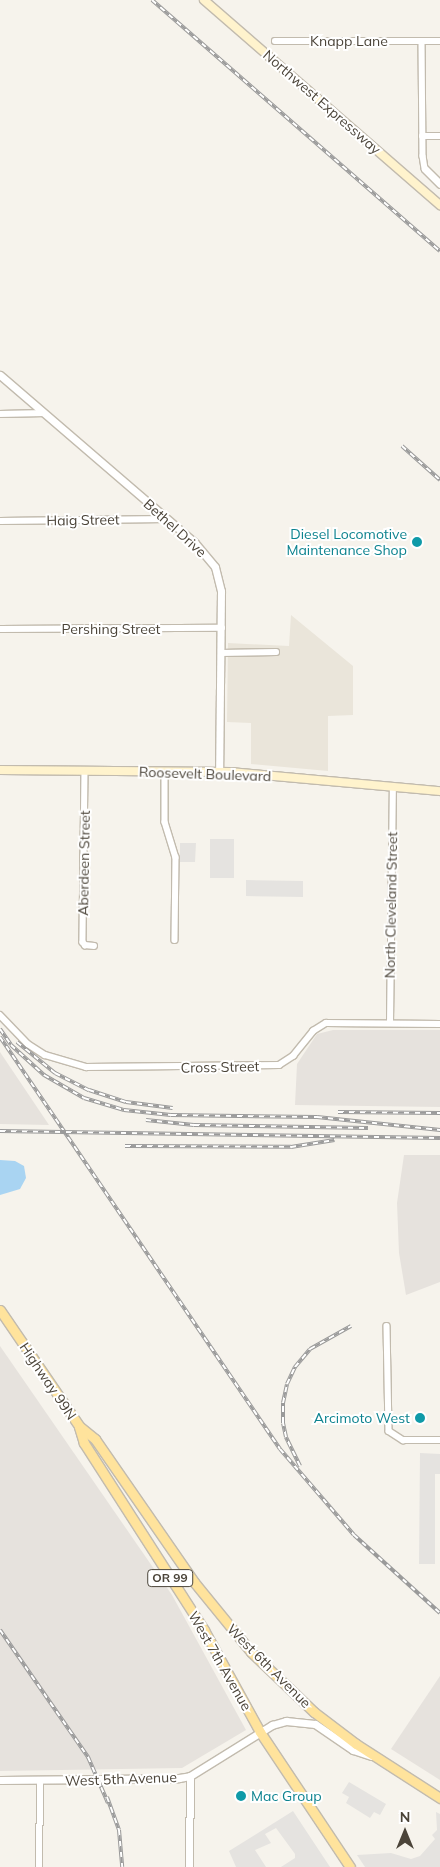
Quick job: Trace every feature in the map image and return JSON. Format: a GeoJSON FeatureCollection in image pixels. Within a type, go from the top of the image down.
{"type":"FeatureCollection","features":[{"type":"Feature","properties":{"kind":"main road","name":"Northwest Expressway"},"geometry":{"type":"LineString","coordinates":[[204,0],[440,205]]}},
{"type":"Feature","properties":{"kind":"main road","name":"Roosevelt Boulevard"},"geometry":{"type":"LineString","coordinates":[[0,770],[219,772],[440,791]]}},
{"type":"Feature","properties":{"kind":"main road","name":"Highway 99N"},"geometry":{"type":"LineString","coordinates":[[0,1310],[78,1426]]}},
{"type":"Feature","properties":{"kind":"main road","name":"West 7th Avenue"},"geometry":{"type":"LineString","coordinates":[[78,1426],[84,1443],[204,1630],[260,1732],[350,1867]]}},
{"type":"Feature","properties":{"kind":"main road","name":"West 6th Avenue"},"geometry":{"type":"LineString","coordinates":[[78,1426],[94,1439],[194,1582],[251,1652],[314,1712],[376,1758],[440,1798]]}},
{"type":"Feature","properties":{"kind":"street","name":"Knapp Lane"},"geometry":{"type":"LineString","coordinates":[[275,41],[440,41]]}},
{"type":"Feature","properties":{"kind":"street"},"geometry":{"type":"LineString","coordinates":[[422,41],[422,136],[425,169],[440,184]]}},
{"type":"Feature","properties":{"kind":"street"},"geometry":{"type":"LineString","coordinates":[[422,136],[440,136]]}},
{"type":"Feature","properties":{"kind":"street","name":"Bethel Drive"},"geometry":{"type":"LineString","coordinates":[[0,375],[204,552],[215,568],[221,590],[222,628],[219,772]]}},
{"type":"Feature","properties":{"kind":"street"},"geometry":{"type":"LineString","coordinates":[[0,414],[43,413]]}},
{"type":"Feature","properties":{"kind":"street","name":"Haig Street"},"geometry":{"type":"LineString","coordinates":[[0,521],[166,519]]}},
{"type":"Feature","properties":{"kind":"street","name":"Pershing Street"},"geometry":{"type":"LineString","coordinates":[[0,629],[222,628]]}},
{"type":"Feature","properties":{"kind":"street"},"geometry":{"type":"LineString","coordinates":[[221,652],[276,652]]}},
{"type":"Feature","properties":{"kind":"street","name":"Aberdeen Street"},"geometry":{"type":"LineString","coordinates":[[85,771],[83,942],[85,945],[94,946]]}},
{"type":"Feature","properties":{"kind":"street"},"geometry":{"type":"LineString","coordinates":[[165,772],[166,827],[176,857],[175,940]]}},
{"type":"Feature","properties":{"kind":"street","name":"North Cleveland Street"},"geometry":{"type":"LineString","coordinates":[[390,1024],[393,786]]}},
{"type":"Feature","properties":{"kind":"street","name":"Cross Street"},"geometry":{"type":"LineString","coordinates":[[0,1015],[28,1044],[45,1055],[86,1067],[278,1066],[293,1056],[313,1031],[326,1023],[440,1024]]}},
{"type":"Feature","properties":{"kind":"street"},"geometry":{"type":"LineString","coordinates":[[388,1326],[387,1420],[392,1434],[403,1440],[440,1440]]}},
{"type":"Feature","properties":{"kind":"street","name":"West 5th Avenue"},"geometry":{"type":"LineString","coordinates":[[0,1780],[40,1781],[190,1776],[260,1732],[286,1721],[301,1720],[315,1724],[353,1750],[376,1758]]}},
{"type":"Feature","properties":{"kind":"street"},"geometry":{"type":"LineString","coordinates":[[189,1867],[190,1776]]}},
{"type":"Feature","properties":{"kind":"street"},"geometry":{"type":"LineString","coordinates":[[39,1867],[40,1781]]}},
{"type":"Feature","properties":{"kind":"shaded area"},"geometry":{"type":"Polygon","coordinates":[[[291,615],[353,666],[353,715],[328,716],[328,771],[251,764],[251,723],[227,722],[228,643],[289,646],[291,615]]]}},
{"type":"Feature","properties":{"kind":"shaded area"},"geometry":{"type":"Polygon","coordinates":[[[210,839],[234,839],[234,878],[210,878],[210,839]]]}},
{"type":"Feature","properties":{"kind":"shaded area"},"geometry":{"type":"Polygon","coordinates":[[[180,843],[196,843],[195,862],[180,862],[180,843]]]}},
{"type":"Feature","properties":{"kind":"shaded area"},"geometry":{"type":"Polygon","coordinates":[[[246,880],[303,881],[303,897],[246,896],[246,880]]]}},
{"type":"Feature","properties":{"kind":"shaded area"},"geometry":{"type":"Polygon","coordinates":[[[333,1030],[440,1030],[440,1107],[295,1105],[297,1064],[317,1034],[333,1030]]]}},
{"type":"Feature","properties":{"kind":"shaded area"},"geometry":{"type":"Polygon","coordinates":[[[0,1052],[49,1125],[0,1124],[0,1052]]]}},
{"type":"Feature","properties":{"kind":"shaded area"},"geometry":{"type":"Polygon","coordinates":[[[404,1155],[440,1155],[440,1282],[406,1295],[399,1253],[397,1203],[404,1155]]]}},
{"type":"Feature","properties":{"kind":"shaded area"},"geometry":{"type":"Polygon","coordinates":[[[0,1346],[172,1595],[246,1730],[182,1768],[0,1771],[0,1346]]]}},
{"type":"Feature","properties":{"kind":"shaded area"},"geometry":{"type":"Polygon","coordinates":[[[420,1453],[440,1454],[440,1474],[435,1474],[435,1564],[419,1564],[420,1453]]]}},
{"type":"Feature","properties":{"kind":"shaded area"},"geometry":{"type":"Polygon","coordinates":[[[440,1676],[440,1780],[391,1749],[440,1676]]]}},
{"type":"Feature","properties":{"kind":"shaded area"},"geometry":{"type":"Polygon","coordinates":[[[349,1782],[386,1804],[380,1815],[374,1812],[370,1818],[346,1803],[349,1797],[342,1793],[349,1782]]]}},
{"type":"Feature","properties":{"kind":"shaded area"},"geometry":{"type":"Polygon","coordinates":[[[293,1811],[330,1867],[281,1867],[295,1858],[295,1854],[276,1828],[265,1834],[271,1843],[255,1850],[266,1867],[236,1867],[229,1851],[293,1811]]]}},
{"type":"Feature","properties":{"kind":"shaded area"},"geometry":{"type":"Polygon","coordinates":[[[436,1812],[440,1814],[440,1867],[365,1867],[357,1855],[391,1853],[411,1859],[420,1856],[435,1839],[432,1835],[437,1830],[436,1812]]]}},
{"type":"Feature","properties":{"kind":"water"},"geometry":{"type":"Polygon","coordinates":[[[0,1160],[15,1161],[24,1166],[26,1178],[20,1189],[0,1195],[0,1160]]]}},
{"type":"Feature","properties":{"kind":"railway"},"geometry":{"type":"LineString","coordinates":[[152,0],[440,251]]}},
{"type":"Feature","properties":{"kind":"railway"},"geometry":{"type":"LineString","coordinates":[[402,446],[440,480]]}},
{"type":"Feature","properties":{"kind":"railway"},"geometry":{"type":"LineString","coordinates":[[0,1029],[11,1045],[44,1075],[84,1098],[124,1110],[171,1115],[317,1117],[440,1130]]}},
{"type":"Feature","properties":{"kind":"railway"},"geometry":{"type":"LineString","coordinates":[[0,1037],[280,1449],[354,1535],[440,1613]]}},
{"type":"Feature","properties":{"kind":"railway"},"geometry":{"type":"LineString","coordinates":[[17,1042],[55,1073],[89,1090],[126,1102],[173,1108]]}},
{"type":"Feature","properties":{"kind":"railway"},"geometry":{"type":"LineString","coordinates":[[338,1112],[440,1113]]}},
{"type":"Feature","properties":{"kind":"railway"},"geometry":{"type":"LineString","coordinates":[[146,1120],[194,1125],[368,1128]]}},
{"type":"Feature","properties":{"kind":"railway"},"geometry":{"type":"LineString","coordinates":[[0,1131],[440,1138]]}},
{"type":"Feature","properties":{"kind":"railway"},"geometry":{"type":"LineString","coordinates":[[125,1146],[291,1147],[334,1140]]}},
{"type":"Feature","properties":{"kind":"railway"},"geometry":{"type":"LineString","coordinates":[[300,1466],[286,1437],[283,1423],[283,1403],[287,1384],[295,1367],[310,1349],[351,1326]]}},
{"type":"Feature","properties":{"kind":"railway"},"geometry":{"type":"LineString","coordinates":[[0,1630],[88,1757],[108,1803]]}},
{"type":"Feature","properties":{"kind":"railway"},"geometry":{"type":"LineString","coordinates":[[107,1797],[119,1830],[122,1867]]}},
{"type":"Feature","properties":{"kind":"place","name":"Diesel Locomotive Maintenance Shop"},"geometry":{"type":"Point","coordinates":[417,542]}},
{"type":"Feature","properties":{"kind":"place","name":"Arcimoto West"},"geometry":{"type":"Point","coordinates":[420,1418]}},
{"type":"Feature","properties":{"kind":"place","name":"Mac Group"},"geometry":{"type":"Point","coordinates":[241,1796]}}]}
